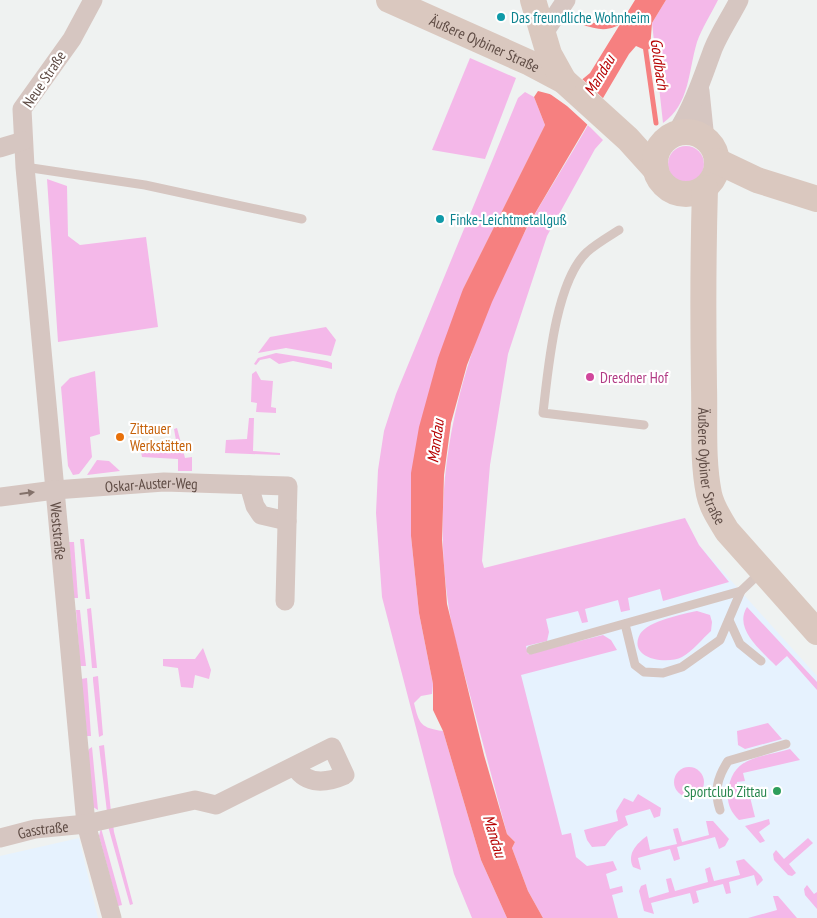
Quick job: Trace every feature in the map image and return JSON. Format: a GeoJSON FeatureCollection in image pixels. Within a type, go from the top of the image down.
{"type":"FeatureCollection","features":[{"type":"Feature","properties":{"kind":"main road","name":"Äußere Oybiner Straße"},"geometry":{"type":"LineString","coordinates":[[389,0],[543,53]]}},
{"type":"Feature","properties":{"kind":"main road"},"geometry":{"type":"LineString","coordinates":[[533,0],[543,53],[571,87],[628,140],[656,170],[664,185],[670,190],[705,173],[757,180],[817,199]]}},
{"type":"Feature","properties":{"kind":"main road"},"geometry":{"type":"LineString","coordinates":[[628,140],[670,138],[692,133],[705,173]]}},
{"type":"Feature","properties":{"kind":"main road"},"geometry":{"type":"LineString","coordinates":[[656,170],[657,153],[670,138]]}},
{"type":"Feature","properties":{"kind":"main road","name":"Äußere Oybiner Straße"},"geometry":{"type":"LineString","coordinates":[[705,173],[703,262],[706,473],[710,495],[716,513],[727,531],[817,632]]}},
{"type":"Feature","properties":{"kind":"street","name":"Neue Straße"},"geometry":{"type":"LineString","coordinates":[[23,141],[22,109],[72,39],[93,0]]}},
{"type":"Feature","properties":{"kind":"street"},"geometry":{"type":"LineString","coordinates":[[543,53],[566,0]]}},
{"type":"Feature","properties":{"kind":"street"},"geometry":{"type":"LineString","coordinates":[[670,138],[700,88],[714,47],[739,0]]}},
{"type":"Feature","properties":{"kind":"street"},"geometry":{"type":"LineString","coordinates":[[700,88],[705,173]]}},
{"type":"Feature","properties":{"kind":"street"},"geometry":{"type":"LineString","coordinates":[[0,148],[23,141]]}},
{"type":"Feature","properties":{"kind":"street","name":"Weststraße"},"geometry":{"type":"LineString","coordinates":[[23,141],[86,824],[112,918]]}},
{"type":"Feature","properties":{"kind":"street","name":"Oskar-Auster-Weg"},"geometry":{"type":"LineString","coordinates":[[0,497],[55,490],[164,482],[288,486],[286,601]]}},
{"type":"Feature","properties":{"kind":"street"},"geometry":{"type":"LineString","coordinates":[[249,485],[255,506],[261,515],[287,521]]}},
{"type":"Feature","properties":{"kind":"street","name":"Gasstraße"},"geometry":{"type":"LineString","coordinates":[[0,838],[35,829],[86,824],[195,800],[216,805],[295,766]]}},
{"type":"Feature","properties":{"kind":"lane"},"geometry":{"type":"LineString","coordinates":[[25,167],[145,185],[302,219]]}},
{"type":"Feature","properties":{"kind":"lane"},"geometry":{"type":"LineString","coordinates":[[619,230],[586,253],[574,270],[564,295],[552,347],[543,414],[644,425]]}},
{"type":"Feature","properties":{"kind":"lane"},"geometry":{"type":"LineString","coordinates":[[625,624],[635,665],[644,672],[663,673],[682,667],[720,640],[741,591],[763,570]]}},
{"type":"Feature","properties":{"kind":"lane"},"geometry":{"type":"LineString","coordinates":[[531,650],[741,591]]}},
{"type":"Feature","properties":{"kind":"lane"},"geometry":{"type":"LineString","coordinates":[[729,620],[740,644],[761,661]]}},
{"type":"Feature","properties":{"kind":"lane"},"geometry":{"type":"LineString","coordinates":[[720,810],[716,796],[718,776],[728,761],[786,744]]}},
{"type":"Feature","properties":{"kind":"shaded area"},"geometry":{"type":"Polygon","coordinates":[[[666,0],[718,0],[697,42],[683,97],[672,115],[663,123],[652,23],[666,0]]]}},
{"type":"Feature","properties":{"kind":"shaded area"},"geometry":{"type":"Polygon","coordinates":[[[470,58],[516,78],[485,159],[432,150],[470,58]]]}},
{"type":"Feature","properties":{"kind":"shaded area"},"geometry":{"type":"Polygon","coordinates":[[[525,92],[534,97],[545,125],[463,289],[411,536],[419,613],[433,684],[432,694],[421,696],[414,703],[422,724],[443,731],[481,860],[507,918],[472,918],[454,874],[382,597],[376,513],[378,470],[384,431],[396,394],[518,98],[525,92]]]}},
{"type":"Feature","properties":{"kind":"shaded area"},"geometry":{"type":"Polygon","coordinates":[[[588,125],[603,140],[595,149],[547,236],[508,354],[490,465],[482,561],[484,568],[685,518],[699,545],[729,582],[663,601],[660,589],[628,598],[630,610],[621,612],[618,600],[585,609],[588,622],[582,623],[578,611],[546,619],[549,632],[547,641],[526,646],[528,654],[603,635],[611,640],[617,650],[521,675],[562,835],[571,833],[576,857],[587,866],[613,861],[617,870],[606,874],[610,889],[622,886],[623,892],[612,895],[618,918],[543,918],[528,891],[512,848],[515,842],[507,834],[453,631],[445,577],[443,525],[446,473],[453,422],[466,372],[483,323],[503,274],[528,226],[588,125]]]}},
{"type":"Feature","properties":{"kind":"shaded area"},"geometry":{"type":"Polygon","coordinates":[[[686,146],[699,151],[704,164],[699,177],[686,182],[673,177],[668,164],[673,151],[686,146]]]}},
{"type":"Feature","properties":{"kind":"shaded area"},"geometry":{"type":"Polygon","coordinates":[[[47,179],[67,186],[68,236],[80,245],[146,237],[158,327],[58,342],[47,179]]]}},
{"type":"Feature","properties":{"kind":"shaded area"},"geometry":{"type":"Polygon","coordinates":[[[326,327],[336,340],[331,356],[286,348],[258,353],[270,337],[326,327]]]}},
{"type":"Feature","properties":{"kind":"shaded area"},"geometry":{"type":"Polygon","coordinates":[[[276,353],[327,361],[332,363],[332,369],[293,361],[279,364],[270,358],[260,360],[256,365],[254,364],[258,358],[276,353]]]}},
{"type":"Feature","properties":{"kind":"shaded area"},"geometry":{"type":"Polygon","coordinates":[[[95,371],[100,434],[90,437],[92,457],[79,474],[73,475],[68,466],[61,387],[70,378],[95,371]]]}},
{"type":"Feature","properties":{"kind":"shaded area"},"geometry":{"type":"Polygon","coordinates":[[[256,371],[261,380],[273,381],[271,407],[276,408],[276,413],[256,412],[257,403],[251,402],[252,374],[256,371]]]}},
{"type":"Feature","properties":{"kind":"shaded area"},"geometry":{"type":"Polygon","coordinates":[[[249,418],[254,418],[253,451],[280,453],[280,455],[225,453],[226,440],[247,439],[249,418]]]}},
{"type":"Feature","properties":{"kind":"shaded area"},"geometry":{"type":"Polygon","coordinates":[[[177,428],[185,458],[192,457],[192,471],[178,471],[178,459],[142,457],[139,442],[177,446],[174,429],[177,428]]]}},
{"type":"Feature","properties":{"kind":"shaded area"},"geometry":{"type":"Polygon","coordinates":[[[97,460],[109,461],[120,471],[87,475],[97,460]]]}},
{"type":"Feature","properties":{"kind":"shaded area"},"geometry":{"type":"Polygon","coordinates":[[[685,518],[699,545],[817,676],[817,918],[587,918],[583,913],[484,569],[685,518]]]}},
{"type":"Feature","properties":{"kind":"shaded area"},"geometry":{"type":"Polygon","coordinates":[[[80,539],[84,539],[90,599],[86,599],[80,539]]]}},
{"type":"Feature","properties":{"kind":"shaded area"},"geometry":{"type":"Polygon","coordinates":[[[69,542],[74,542],[78,598],[74,598],[69,542]]]}},
{"type":"Feature","properties":{"kind":"shaded area"},"geometry":{"type":"Polygon","coordinates":[[[747,607],[817,682],[817,690],[787,656],[776,666],[757,647],[746,631],[744,623],[747,607]]]}},
{"type":"Feature","properties":{"kind":"shaded area"},"geometry":{"type":"Polygon","coordinates":[[[91,608],[97,668],[92,668],[87,609],[91,608]]]}},
{"type":"Feature","properties":{"kind":"shaded area"},"geometry":{"type":"Polygon","coordinates":[[[76,610],[80,610],[86,666],[80,666],[76,610]]]}},
{"type":"Feature","properties":{"kind":"shaded area"},"geometry":{"type":"Polygon","coordinates":[[[697,611],[710,615],[712,622],[711,631],[682,657],[659,660],[651,658],[639,649],[637,642],[640,634],[650,625],[697,611]]]}},
{"type":"Feature","properties":{"kind":"shaded area"},"geometry":{"type":"Polygon","coordinates":[[[203,648],[211,670],[209,679],[195,675],[193,688],[181,687],[178,668],[163,666],[163,659],[195,659],[203,648]]]}},
{"type":"Feature","properties":{"kind":"shaded area"},"geometry":{"type":"Polygon","coordinates":[[[98,676],[103,735],[99,737],[93,680],[93,677],[98,676]]]}},
{"type":"Feature","properties":{"kind":"shaded area"},"geometry":{"type":"Polygon","coordinates":[[[87,678],[91,736],[87,736],[81,679],[87,678]]]}},
{"type":"Feature","properties":{"kind":"shaded area"},"geometry":{"type":"Polygon","coordinates":[[[768,723],[782,739],[745,749],[738,745],[737,731],[768,723]]]}},
{"type":"Feature","properties":{"kind":"shaded area"},"geometry":{"type":"Polygon","coordinates":[[[104,745],[111,812],[107,812],[99,746],[104,745]]]}},
{"type":"Feature","properties":{"kind":"shaded area"},"geometry":{"type":"Polygon","coordinates":[[[92,747],[98,810],[93,807],[88,752],[92,747]]]}},
{"type":"Feature","properties":{"kind":"shaded area"},"geometry":{"type":"Polygon","coordinates":[[[790,749],[800,760],[743,773],[745,781],[737,782],[737,795],[750,797],[755,817],[739,820],[731,810],[728,800],[728,792],[735,771],[750,760],[790,749]]]}},
{"type":"Feature","properties":{"kind":"shaded area"},"geometry":{"type":"Polygon","coordinates":[[[689,767],[700,771],[704,782],[700,793],[689,797],[678,793],[674,782],[678,771],[689,767]]]}},
{"type":"Feature","properties":{"kind":"shaded area"},"geometry":{"type":"Polygon","coordinates":[[[638,794],[661,808],[660,816],[654,818],[650,809],[625,816],[628,825],[617,831],[605,846],[592,847],[587,840],[584,830],[618,821],[616,811],[624,798],[633,802],[638,794]]]}},
{"type":"Feature","properties":{"kind":"shaded area"},"geometry":{"type":"Polygon","coordinates":[[[769,819],[770,824],[759,832],[765,841],[760,843],[745,826],[769,819]]]}},
{"type":"Feature","properties":{"kind":"shaded area"},"geometry":{"type":"Polygon","coordinates":[[[706,821],[713,821],[729,839],[725,846],[719,849],[715,837],[677,847],[680,859],[674,861],[670,849],[638,858],[641,870],[633,867],[631,862],[632,854],[639,842],[647,836],[650,850],[677,844],[673,829],[678,828],[682,842],[709,835],[706,821]]]}},
{"type":"Feature","properties":{"kind":"shaded area"},"geometry":{"type":"Polygon","coordinates":[[[113,824],[133,904],[130,905],[108,826],[113,824]]]}},
{"type":"Feature","properties":{"kind":"shaded area"},"geometry":{"type":"Polygon","coordinates":[[[101,828],[122,905],[118,906],[99,836],[101,828]]]}},
{"type":"Feature","properties":{"kind":"shaded area"},"geometry":{"type":"Polygon","coordinates":[[[79,838],[98,918],[0,918],[0,856],[79,838]]]}},
{"type":"Feature","properties":{"kind":"shaded area"},"geometry":{"type":"Polygon","coordinates":[[[808,838],[813,843],[789,864],[796,873],[792,876],[788,875],[774,860],[773,854],[776,850],[784,859],[808,838]]]}},
{"type":"Feature","properties":{"kind":"shaded area"},"geometry":{"type":"Polygon","coordinates":[[[744,859],[763,880],[757,886],[754,875],[729,882],[731,893],[726,894],[723,884],[696,891],[699,902],[693,904],[690,893],[651,903],[654,914],[644,911],[639,891],[641,886],[646,884],[649,898],[669,892],[666,879],[671,878],[675,891],[708,882],[705,869],[710,867],[714,881],[740,875],[736,861],[744,859]]]}},
{"type":"Feature","properties":{"kind":"shaded area"},"geometry":{"type":"Polygon","coordinates":[[[807,885],[814,894],[817,892],[817,909],[805,895],[804,889],[807,885]]]}},
{"type":"Feature","properties":{"kind":"shaded area"},"geometry":{"type":"Polygon","coordinates":[[[773,896],[778,896],[797,918],[748,918],[777,910],[773,896]]]}},
{"type":"Feature","properties":{"kind":"water","name":"Mandau"},"geometry":{"type":"Polygon","coordinates":[[[635,0],[666,0],[652,23],[650,49],[645,50],[636,46],[629,54],[527,227],[492,302],[467,365],[451,423],[444,475],[442,540],[447,604],[484,755],[507,834],[515,842],[512,848],[528,891],[543,918],[507,918],[481,860],[443,731],[433,710],[433,684],[419,613],[411,536],[411,473],[419,427],[438,358],[463,289],[545,125],[534,97],[538,91],[561,97],[590,73],[635,0]]]}},
{"type":"Feature","properties":{"kind":"pier"},"geometry":{"type":"Polygon","coordinates":[[[581,78],[605,100],[590,127],[567,106],[543,89],[560,94],[581,78]]]}},
{"type":"Feature","properties":{"kind":"waterway"},"geometry":{"type":"LineString","coordinates":[[582,22],[601,27],[616,23],[627,16]]}},
{"type":"Feature","properties":{"kind":"waterway","name":"Goldbach"},"geometry":{"type":"LineString","coordinates":[[645,45],[656,123]]}},
{"type":"Feature","properties":{"kind":"place","name":"Das freundliche Wohnheim"},"geometry":{"type":"Point","coordinates":[501,17]}},
{"type":"Feature","properties":{"kind":"place","name":"Finke-Leichtmetallguß"},"geometry":{"type":"Point","coordinates":[440,219]}},
{"type":"Feature","properties":{"kind":"place","name":"Dresdner Hof"},"geometry":{"type":"Point","coordinates":[590,377]}},
{"type":"Feature","properties":{"kind":"place","name":"Zittauer Werkstätten"},"geometry":{"type":"Point","coordinates":[120,437]}},
{"type":"Feature","properties":{"kind":"place","name":"Sportclub Zittau"},"geometry":{"type":"Point","coordinates":[777,791]}}]}
